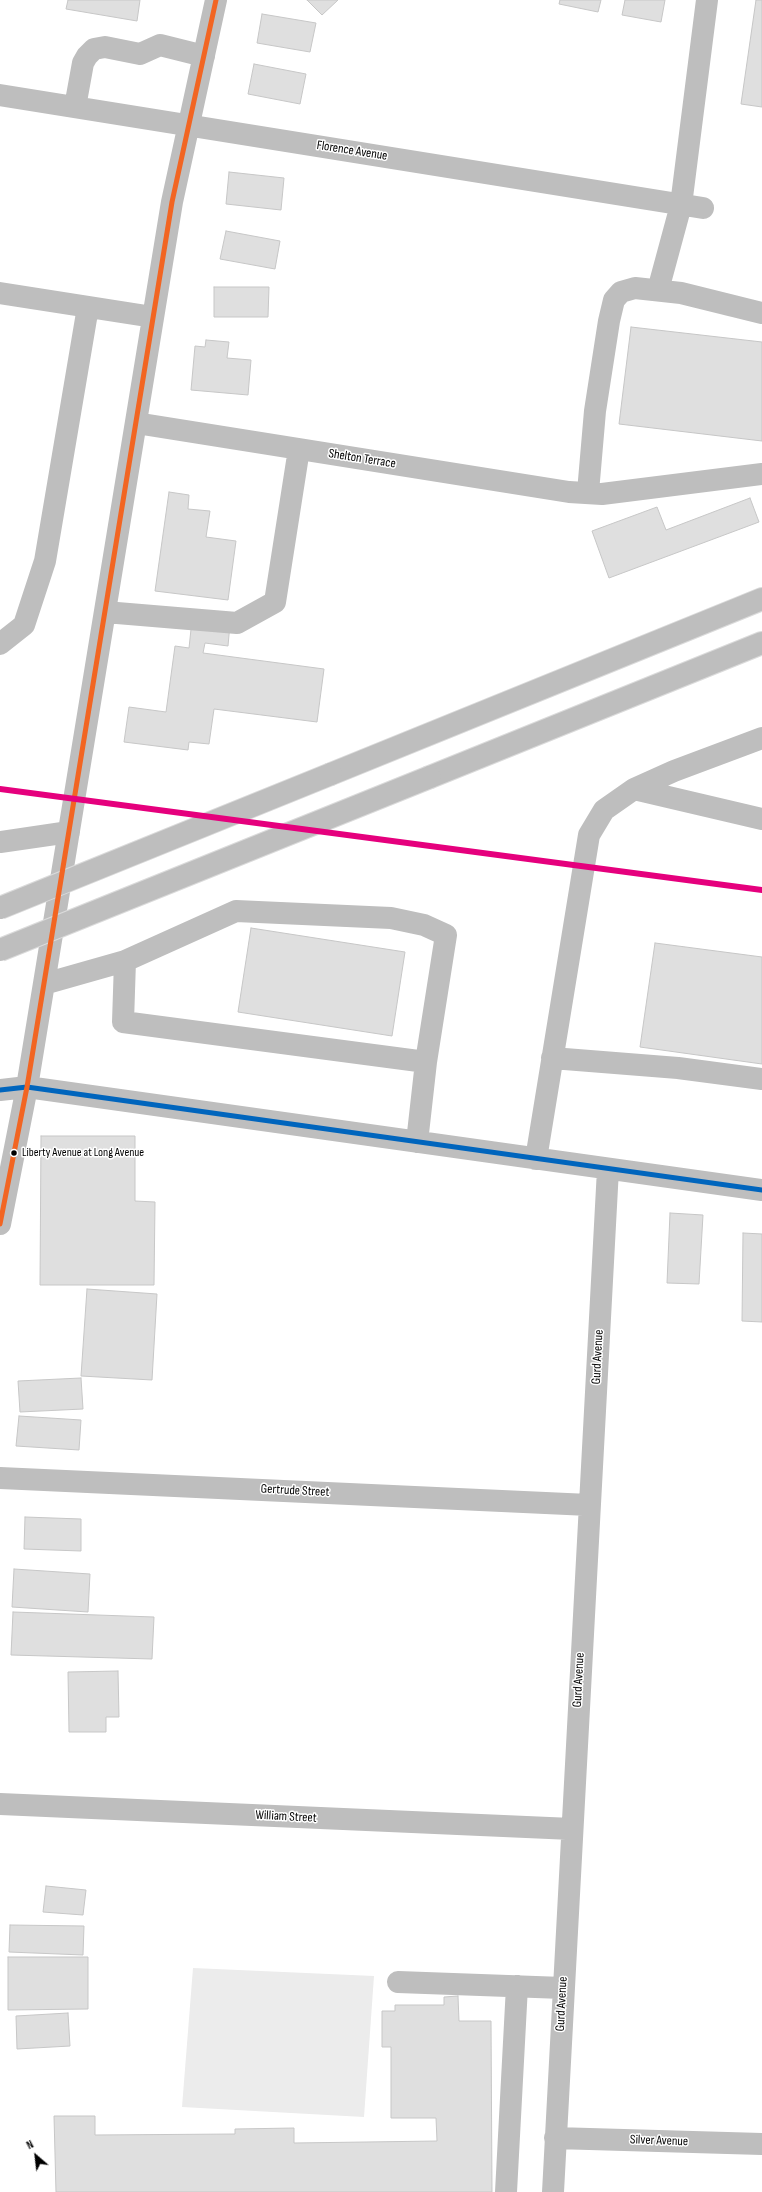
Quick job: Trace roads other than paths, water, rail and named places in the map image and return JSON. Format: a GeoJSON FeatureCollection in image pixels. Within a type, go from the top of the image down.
{"type":"FeatureCollection","features":[{"type":"Feature","properties":{"kind":"main road"},"geometry":{"type":"LineString","coordinates":[[0,1224],[27,1087],[70,832],[172,202],[216,0]]}},
{"type":"Feature","properties":{"kind":"main road"},"geometry":{"type":"LineString","coordinates":[[658,290],[681,205],[707,0]]}},
{"type":"Feature","properties":{"kind":"main road"},"geometry":{"type":"LineString","coordinates":[[75,107],[83,63],[94,49],[105,47],[140,54],[160,45],[204,56]]}},
{"type":"Feature","properties":{"kind":"main road","name":"Florence Avenue"},"geometry":{"type":"LineString","coordinates":[[0,95],[703,208]]}},
{"type":"Feature","properties":{"kind":"main road"},"geometry":{"type":"LineString","coordinates":[[588,492],[595,411],[614,300],[621,292],[636,288],[681,293],[762,313]]}},
{"type":"Feature","properties":{"kind":"main road"},"geometry":{"type":"LineString","coordinates":[[0,293],[153,317]]}},
{"type":"Feature","properties":{"kind":"main road"},"geometry":{"type":"LineString","coordinates":[[0,644],[24,625],[45,561],[88,307]]}},
{"type":"Feature","properties":{"kind":"main road","name":"Shelton Terrace"},"geometry":{"type":"LineString","coordinates":[[136,423],[569,492],[602,494],[762,474]]}},
{"type":"Feature","properties":{"kind":"main road"},"geometry":{"type":"LineString","coordinates":[[105,612],[237,623],[275,602],[299,449]]}},
{"type":"Feature","properties":{"kind":"main road"},"geometry":{"type":"LineString","coordinates":[[0,908],[762,599]]}},
{"type":"Feature","properties":{"kind":"main road"},"geometry":{"type":"LineString","coordinates":[[0,950],[762,643]]}},
{"type":"Feature","properties":{"kind":"main road"},"geometry":{"type":"LineString","coordinates":[[536,1158],[588,836],[604,810],[634,789],[674,771],[759,742]]}},
{"type":"Feature","properties":{"kind":"main road"},"geometry":{"type":"LineString","coordinates":[[634,789],[762,819]]}},
{"type":"Feature","properties":{"kind":"main road"},"geometry":{"type":"LineString","coordinates":[[0,842],[70,832]]}},
{"type":"Feature","properties":{"kind":"main road"},"geometry":{"type":"LineString","coordinates":[[44,984],[125,961],[236,910],[391,918],[424,925],[446,935],[426,1062],[417,1142]]}},
{"type":"Feature","properties":{"kind":"main road"},"geometry":{"type":"LineString","coordinates":[[125,961],[123,1022],[426,1062]]}},
{"type":"Feature","properties":{"kind":"main road"},"geometry":{"type":"LineString","coordinates":[[552,1058],[678,1068],[762,1079]]}},
{"type":"Feature","properties":{"kind":"main road"},"geometry":{"type":"LineString","coordinates":[[0,1090],[27,1087],[762,1190]]}},
{"type":"Feature","properties":{"kind":"main road","name":"Gurd Avenue"},"geometry":{"type":"LineString","coordinates":[[553,2192],[608,1169]]}},
{"type":"Feature","properties":{"kind":"main road","name":"Gertrude Street"},"geometry":{"type":"LineString","coordinates":[[0,1478],[589,1505]]}},
{"type":"Feature","properties":{"kind":"main road","name":"William Street"},"geometry":{"type":"LineString","coordinates":[[0,1804],[572,1829]]}},
{"type":"Feature","properties":{"kind":"main road"},"geometry":{"type":"LineString","coordinates":[[398,1982],[563,1988]]}},
{"type":"Feature","properties":{"kind":"main road"},"geometry":{"type":"LineString","coordinates":[[506,2192],[517,1986]]}},
{"type":"Feature","properties":{"kind":"main road","name":"Silver Avenue"},"geometry":{"type":"LineString","coordinates":[[556,2138],[762,2144]]}},
{"type":"Feature","properties":{"kind":"place","name":"Liberty Avenue at Long Avenue"},"geometry":{"type":"Point","coordinates":[14,1153]}}]}
